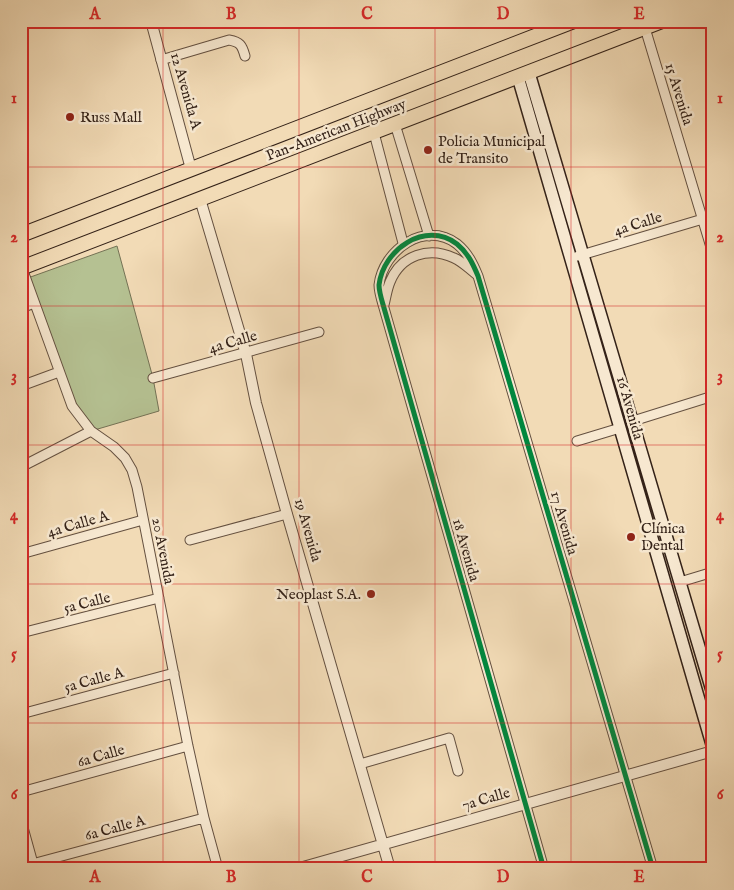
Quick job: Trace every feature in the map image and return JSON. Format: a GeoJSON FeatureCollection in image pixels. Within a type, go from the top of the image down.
{"type":"FeatureCollection","features":[{"type":"Feature","properties":{"kind":"highway","name":"Pan-American Highway"},"geometry":{"type":"LineString","coordinates":[[21,235],[574,21]]}},
{"type":"Feature","properties":{"kind":"highway","name":"Pan-American Highway"},"geometry":{"type":"LineString","coordinates":[[22,268],[662,21]]}},
{"type":"Feature","properties":{"kind":"main road","name":"16 Avenida"},"geometry":{"type":"LineString","coordinates":[[523,75],[583,254],[713,694]]}},
{"type":"Feature","properties":{"kind":"main road","name":"16 Avenida"},"geometry":{"type":"LineString","coordinates":[[523,75],[571,258],[713,749]]}},
{"type":"Feature","properties":{"kind":"street","name":"12 Avenida A"},"geometry":{"type":"LineString","coordinates":[[151,21],[191,169]]}},
{"type":"Feature","properties":{"kind":"street","name":"15 Avenida"},"geometry":{"type":"LineString","coordinates":[[645,28],[713,254]]}},
{"type":"Feature","properties":{"kind":"street"},"geometry":{"type":"LineString","coordinates":[[161,60],[229,40],[238,41],[242,46],[245,56]]}},
{"type":"Feature","properties":{"kind":"street"},"geometry":{"type":"LineString","coordinates":[[395,124],[429,236]]}},
{"type":"Feature","properties":{"kind":"street"},"geometry":{"type":"LineString","coordinates":[[374,133],[403,243]]}},
{"type":"Feature","properties":{"kind":"street","name":"19 Avenida"},"geometry":{"type":"LineString","coordinates":[[200,199],[246,354],[256,402],[287,514],[390,869]]}},
{"type":"Feature","properties":{"kind":"street","name":"4a Calle"},"geometry":{"type":"LineString","coordinates":[[571,258],[713,216]]}},
{"type":"Feature","properties":{"kind":"street","name":"17 Avenida"},"geometry":{"type":"LineString","coordinates":[[403,243],[415,238],[442,237],[455,243],[470,257],[478,276],[653,869]]}},
{"type":"Feature","properties":{"kind":"street","name":"18 Avenida"},"geometry":{"type":"LineString","coordinates":[[403,243],[384,267],[379,286],[544,869]]}},
{"type":"Feature","properties":{"kind":"street"},"geometry":{"type":"LineString","coordinates":[[384,308],[390,282],[400,264],[418,254],[436,252],[456,258],[478,276]]}},
{"type":"Feature","properties":{"kind":"street","name":"20 Avenida"},"geometry":{"type":"LineString","coordinates":[[22,268],[72,406],[91,432],[114,447],[125,458],[132,470],[137,487],[188,746],[204,818],[218,869]]}},
{"type":"Feature","properties":{"kind":"street"},"geometry":{"type":"LineString","coordinates":[[21,308],[34,303]]}},
{"type":"Feature","properties":{"kind":"street","name":"4a Calle"},"geometry":{"type":"LineString","coordinates":[[153,378],[246,354],[319,332]]}},
{"type":"Feature","properties":{"kind":"street"},"geometry":{"type":"LineString","coordinates":[[21,386],[59,372]]}},
{"type":"Feature","properties":{"kind":"street"},"geometry":{"type":"LineString","coordinates":[[633,421],[713,396]]}},
{"type":"Feature","properties":{"kind":"street"},"geometry":{"type":"LineString","coordinates":[[577,441],[620,428]]}},
{"type":"Feature","properties":{"kind":"street"},"geometry":{"type":"LineString","coordinates":[[21,468],[91,432]]}},
{"type":"Feature","properties":{"kind":"street"},"geometry":{"type":"LineString","coordinates":[[190,540],[287,514]]}},
{"type":"Feature","properties":{"kind":"street","name":"4a Calle A"},"geometry":{"type":"LineString","coordinates":[[21,554],[143,520]]}},
{"type":"Feature","properties":{"kind":"street"},"geometry":{"type":"LineString","coordinates":[[680,582],[713,572]]}},
{"type":"Feature","properties":{"kind":"street","name":"5a Calle"},"geometry":{"type":"LineString","coordinates":[[21,633],[159,598]]}},
{"type":"Feature","properties":{"kind":"street","name":"5a Calle A"},"geometry":{"type":"LineString","coordinates":[[21,714],[174,673]]}},
{"type":"Feature","properties":{"kind":"street"},"geometry":{"type":"LineString","coordinates":[[360,764],[449,738],[458,771]]}},
{"type":"Feature","properties":{"kind":"street","name":"6a Calle"},"geometry":{"type":"LineString","coordinates":[[21,792],[188,746]]}},
{"type":"Feature","properties":{"kind":"street","name":"7a Calle"},"geometry":{"type":"LineString","coordinates":[[296,869],[713,749]]}},
{"type":"Feature","properties":{"kind":"street","name":"6a Calle A"},"geometry":{"type":"LineString","coordinates":[[33,866],[204,818]]}},
{"type":"Feature","properties":{"kind":"street"},"geometry":{"type":"LineString","coordinates":[[21,822],[33,866]]}},
{"type":"Feature","properties":{"kind":"green space"},"geometry":{"type":"Polygon","coordinates":[[[117,246],[153,378],[159,411],[91,431],[79,417],[25,279],[117,246]]]}},
{"type":"Feature","properties":{"kind":"cycle path"},"geometry":{"type":"LineString","coordinates":[[544,869],[380,294],[379,285],[382,272],[388,260],[407,242],[419,237],[432,235],[445,237],[457,244],[467,255],[478,276],[653,869]]}},
{"type":"Feature","properties":{"kind":"place","name":"Russ Mall"},"geometry":{"type":"Point","coordinates":[70,117]}},
{"type":"Feature","properties":{"kind":"place","name":"Policia Municipal de Transito"},"geometry":{"type":"Point","coordinates":[428,150]}},
{"type":"Feature","properties":{"kind":"place","name":"Clínica Dental"},"geometry":{"type":"Point","coordinates":[631,537]}},
{"type":"Feature","properties":{"kind":"place","name":"Neoplast S.A."},"geometry":{"type":"Point","coordinates":[371,594]}}]}
